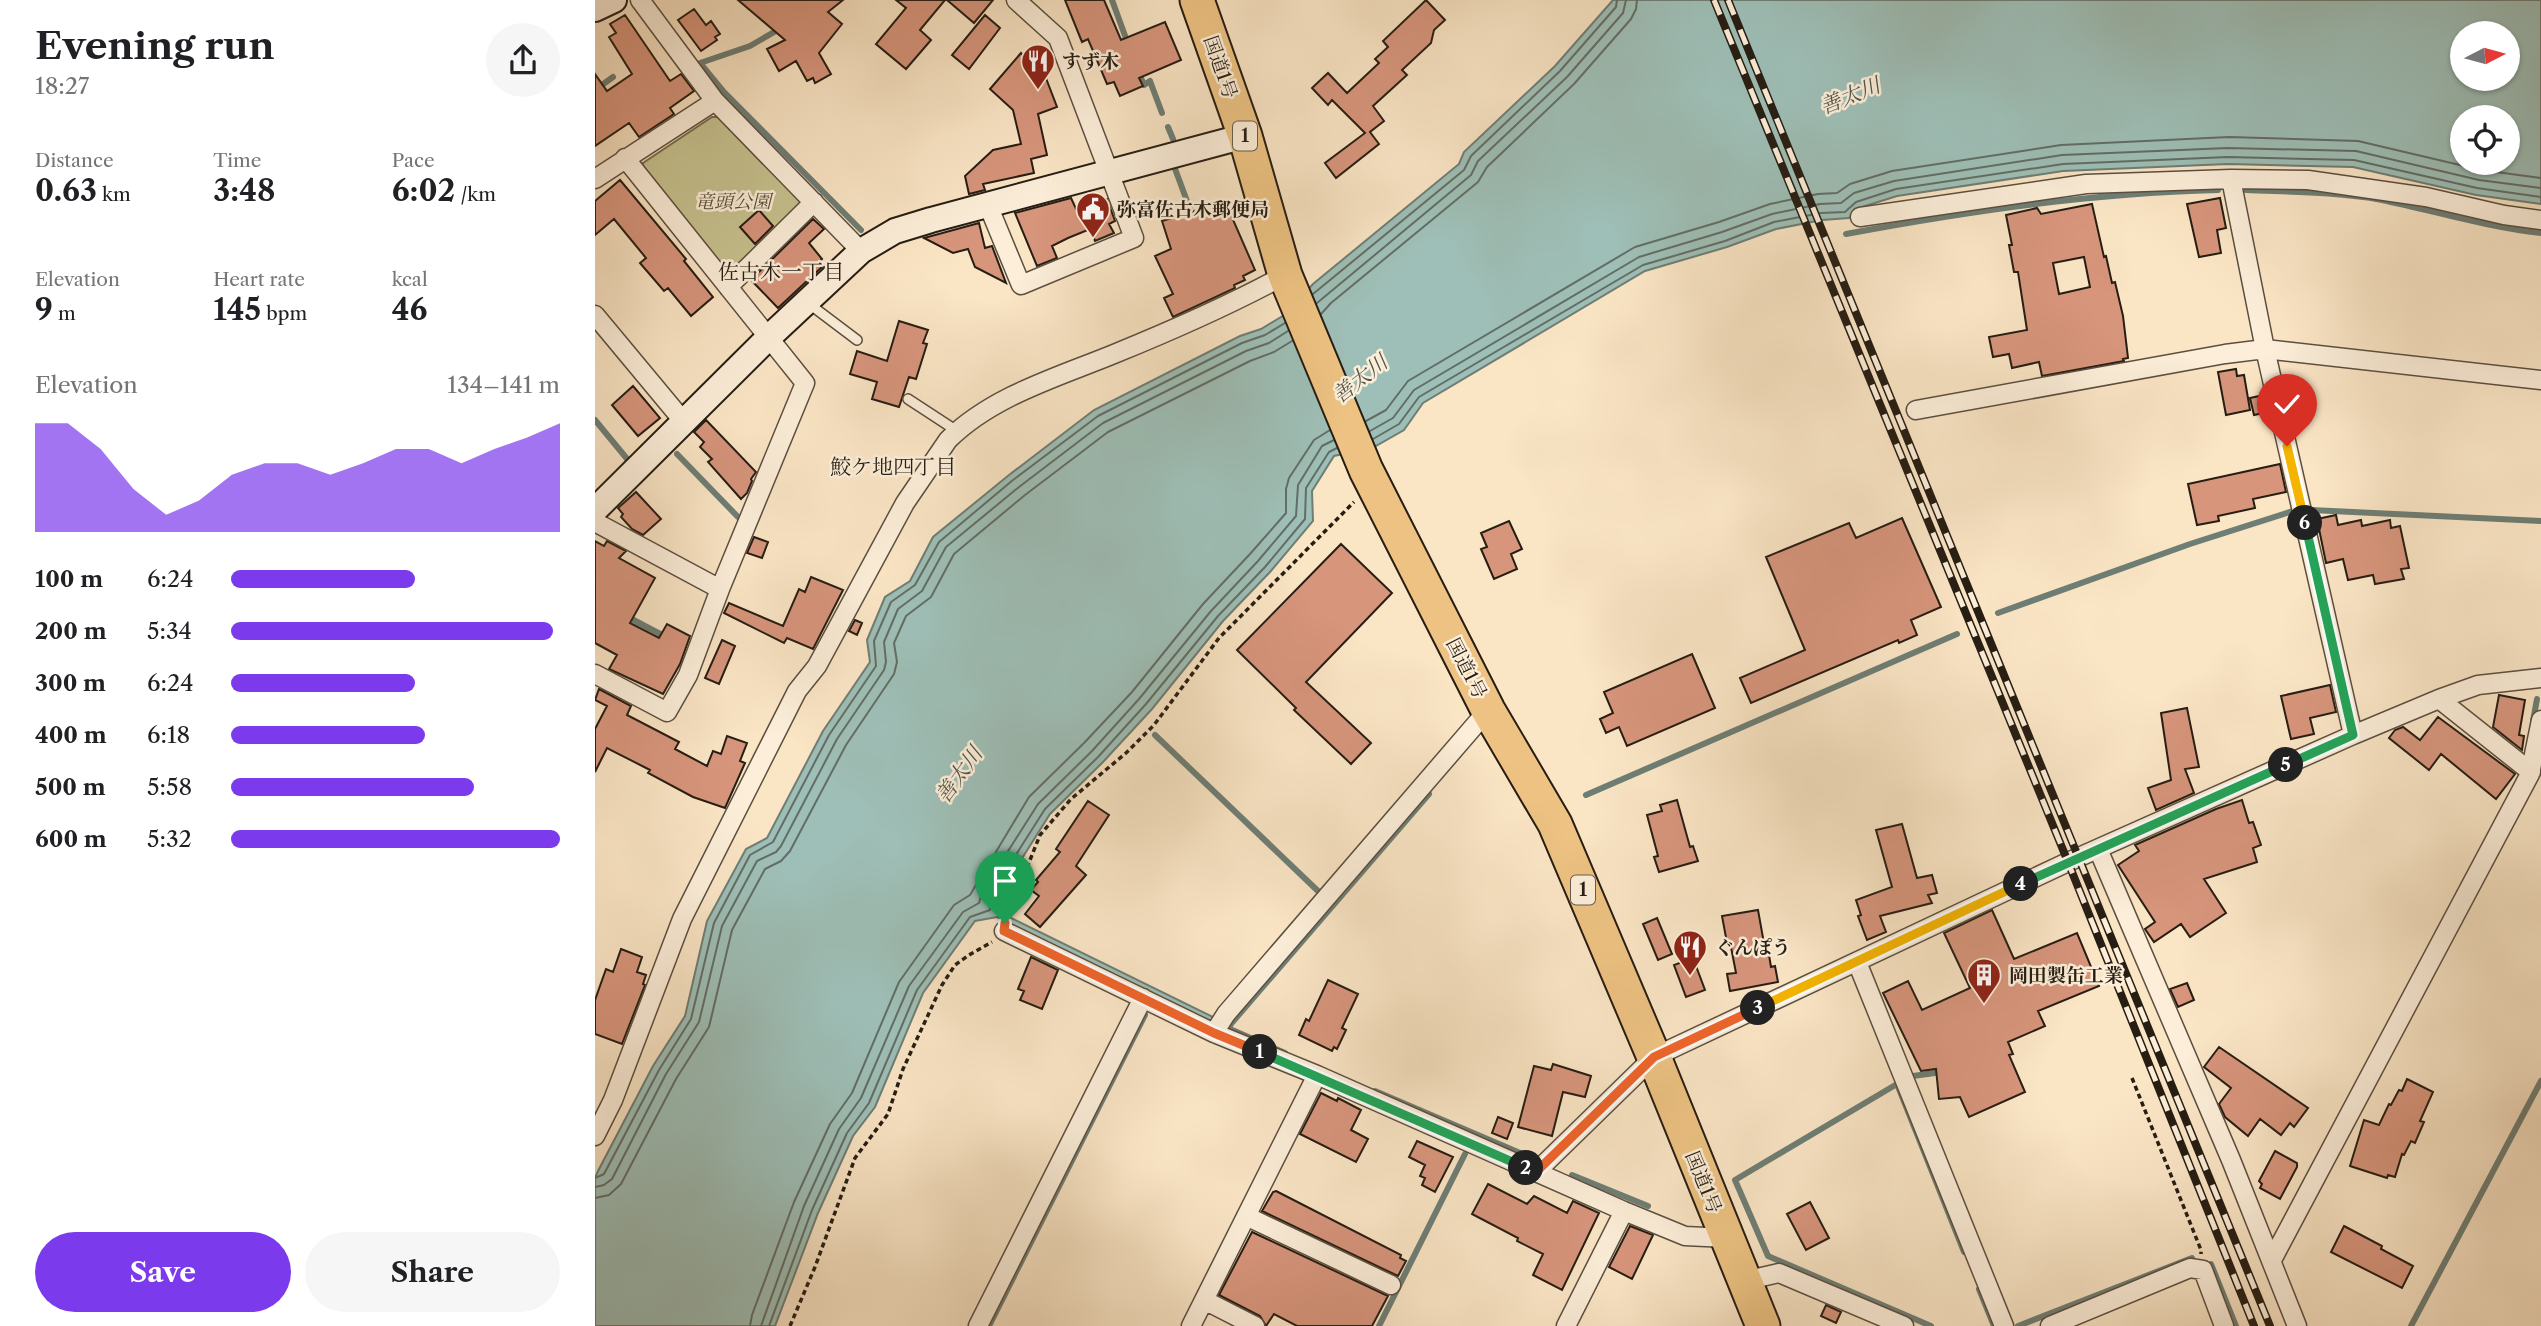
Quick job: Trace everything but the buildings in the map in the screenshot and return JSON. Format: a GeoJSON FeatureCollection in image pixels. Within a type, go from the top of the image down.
{"type":"FeatureCollection","features":[{"type":"Feature","properties":{"kind":"highway","name":"国道1号"},"geometry":{"type":"LineString","coordinates":[[1197,0],[1245,136],[1285,275],[1370,476],[1488,710],[1555,824],[1654,1057],[1763,1326]]}},
{"type":"Feature","properties":{"kind":"street"},"geometry":{"type":"LineString","coordinates":[[595,9],[614,0]]}},
{"type":"Feature","properties":{"kind":"street"},"geometry":{"type":"LineString","coordinates":[[640,0],[715,101],[861,251]]}},
{"type":"Feature","properties":{"kind":"street"},"geometry":{"type":"LineString","coordinates":[[988,205],[1021,285],[1135,238],[1058,38],[1016,0]]}},
{"type":"Feature","properties":{"kind":"street"},"geometry":{"type":"LineString","coordinates":[[595,178],[715,101]]}},
{"type":"Feature","properties":{"kind":"street"},"geometry":{"type":"LineString","coordinates":[[595,510],[806,302],[861,251],[895,231],[1245,136]]}},
{"type":"Feature","properties":{"kind":"street"},"geometry":{"type":"LineString","coordinates":[[595,674],[667,712],[688,675],[720,589],[805,383],[625,158]]}},
{"type":"Feature","properties":{"kind":"street"},"geometry":{"type":"LineString","coordinates":[[1860,217],[2085,184],[2231,179],[2308,180],[2426,197],[2504,215],[2541,220]]}},
{"type":"Feature","properties":{"kind":"street"},"geometry":{"type":"LineString","coordinates":[[2231,179],[2265,349],[2353,735]]}},
{"type":"Feature","properties":{"kind":"street"},"geometry":{"type":"LineString","coordinates":[[727,287],[814,202]]}},
{"type":"Feature","properties":{"kind":"street"},"geometry":{"type":"LineString","coordinates":[[595,1136],[613,1100],[682,919],[797,691],[817,666],[905,503],[948,440],[957,431],[1011,397],[1164,333],[1285,275]]}},
{"type":"Feature","properties":{"kind":"street"},"geometry":{"type":"LineString","coordinates":[[595,315],[684,422]]}},
{"type":"Feature","properties":{"kind":"street"},"geometry":{"type":"LineString","coordinates":[[1916,410],[2265,349],[2541,380]]}},
{"type":"Feature","properties":{"kind":"street"},"geometry":{"type":"LineString","coordinates":[[595,522],[720,589]]}},
{"type":"Feature","properties":{"kind":"street"},"geometry":{"type":"LineString","coordinates":[[1536,1172],[1654,1057],[2098,849],[2353,735],[2478,685],[2541,678]]}},
{"type":"Feature","properties":{"kind":"street"},"geometry":{"type":"LineString","coordinates":[[2439,699],[2534,776]]}},
{"type":"Feature","properties":{"kind":"street"},"geometry":{"type":"LineString","coordinates":[[1214,1033],[1235,1003],[1488,710]]}},
{"type":"Feature","properties":{"kind":"street"},"geometry":{"type":"LineString","coordinates":[[2271,1260],[2534,776],[2541,720]]}},
{"type":"Feature","properties":{"kind":"street"},"geometry":{"type":"LineString","coordinates":[[2098,849],[2297,1326]]}},
{"type":"Feature","properties":{"kind":"street"},"geometry":{"type":"LineString","coordinates":[[1004,931],[1214,1033],[1317,1075],[1624,1211],[1685,1236],[1727,1238]]}},
{"type":"Feature","properties":{"kind":"street"},"geometry":{"type":"LineString","coordinates":[[1857,962],[2004,1326]]}},
{"type":"Feature","properties":{"kind":"street"},"geometry":{"type":"LineString","coordinates":[[978,1326],[1143,998]]}},
{"type":"Feature","properties":{"kind":"street"},"geometry":{"type":"LineString","coordinates":[[1191,1326],[1317,1075]]}},
{"type":"Feature","properties":{"kind":"street"},"geometry":{"type":"LineString","coordinates":[[595,1093],[613,1100]]}},
{"type":"Feature","properties":{"kind":"street"},"geometry":{"type":"LineString","coordinates":[[1566,1326],[1624,1211]]}},
{"type":"Feature","properties":{"kind":"street"},"geometry":{"type":"LineString","coordinates":[[1246,1216],[1391,1285]]}},
{"type":"Feature","properties":{"kind":"street"},"geometry":{"type":"LineString","coordinates":[[2049,1326],[2190,1268],[2203,1270],[2224,1326]]}},
{"type":"Feature","properties":{"kind":"street"},"geometry":{"type":"LineString","coordinates":[[1744,1281],[1779,1273],[1904,1326]]}},
{"type":"Feature","properties":{"kind":"street"},"geometry":{"type":"LineString","coordinates":[[1204,1300],[1255,1326]]}},
{"type":"Feature","properties":{"kind":"lane"},"geometry":{"type":"LineString","coordinates":[[806,302],[857,340]]}},
{"type":"Feature","properties":{"kind":"lane"},"geometry":{"type":"LineString","coordinates":[[908,399],[957,431]]}},
{"type":"Feature","properties":{"kind":"path"},"geometry":{"type":"LineString","coordinates":[[1009,910],[1040,835],[1071,799],[1154,725],[1219,638],[1370,476]]}},
{"type":"Feature","properties":{"kind":"path"},"geometry":{"type":"LineString","coordinates":[[790,1326],[815,1268],[855,1158],[888,1114],[904,1069],[942,985],[955,965],[992,942],[1004,931]]}},
{"type":"Feature","properties":{"kind":"path"},"geometry":{"type":"LineString","coordinates":[[2132,1078],[2201,1250],[2198,1269]]}},
{"type":"Feature","properties":{"kind":"green space","name":"竜頭公園"},"geometry":{"type":"Polygon","coordinates":[[[712,117],[720,117],[804,202],[731,276],[643,171],[643,163],[712,117]]]}},
{"type":"Feature","properties":{"kind":"water","name":"善太川"},"geometry":{"type":"Polygon","coordinates":[[[1613,0],[2541,0],[2541,204],[2476,195],[2353,167],[2228,164],[2063,171],[1897,196],[1859,208],[1849,218],[1776,229],[1727,247],[1645,271],[1423,403],[1404,430],[1374,447],[1334,456],[1312,491],[1313,521],[1270,572],[1223,621],[1152,709],[1050,814],[995,901],[1003,914],[1215,1018],[1211,1022],[997,917],[975,921],[923,993],[875,1107],[853,1136],[818,1213],[775,1326],[595,1326],[595,1178],[653,1066],[685,1016],[707,921],[746,849],[767,838],[823,731],[870,662],[867,640],[885,597],[910,581],[933,537],[1009,475],[1094,410],[1240,336],[1261,329],[1286,314],[1313,284],[1459,164],[1464,152],[1555,66],[1613,0]]]}},
{"type":"Feature","properties":{"kind":"waterway"},"geometry":{"type":"LineString","coordinates":[[1112,0],[1128,44]]}},
{"type":"Feature","properties":{"kind":"waterway"},"geometry":{"type":"LineString","coordinates":[[781,28],[750,46],[700,63],[723,91],[861,230]]}},
{"type":"Feature","properties":{"kind":"waterway"},"geometry":{"type":"LineString","coordinates":[[1138,71],[1144,85],[1150,81],[1162,113]]}},
{"type":"Feature","properties":{"kind":"waterway"},"geometry":{"type":"LineString","coordinates":[[595,90],[613,77]]}},
{"type":"Feature","properties":{"kind":"waterway"},"geometry":{"type":"LineString","coordinates":[[1168,127],[1173,139]]}},
{"type":"Feature","properties":{"kind":"waterway"},"geometry":{"type":"LineString","coordinates":[[1174,166],[1194,220]]}},
{"type":"Feature","properties":{"kind":"waterway"},"geometry":{"type":"LineString","coordinates":[[1846,234],[2032,204],[2218,190]]}},
{"type":"Feature","properties":{"kind":"waterway"},"geometry":{"type":"LineString","coordinates":[[2246,190],[2365,197],[2501,227],[2541,233]]}},
{"type":"Feature","properties":{"kind":"waterway"},"geometry":{"type":"LineString","coordinates":[[595,420],[628,460]]}},
{"type":"Feature","properties":{"kind":"waterway"},"geometry":{"type":"LineString","coordinates":[[677,454],[738,517]]}},
{"type":"Feature","properties":{"kind":"waterway"},"geometry":{"type":"LineString","coordinates":[[1998,613],[2190,544],[2296,510]]}},
{"type":"Feature","properties":{"kind":"waterway"},"geometry":{"type":"LineString","coordinates":[[2311,510],[2541,521]]}},
{"type":"Feature","properties":{"kind":"waterway"},"geometry":{"type":"LineString","coordinates":[[626,616],[666,637]]}},
{"type":"Feature","properties":{"kind":"waterway"},"geometry":{"type":"LineString","coordinates":[[1586,795],[1957,634]]}},
{"type":"Feature","properties":{"kind":"waterway"},"geometry":{"type":"LineString","coordinates":[[2533,721],[2537,699]]}},
{"type":"Feature","properties":{"kind":"waterway"},"geometry":{"type":"LineString","coordinates":[[1155,735],[1319,892]]}},
{"type":"Feature","properties":{"kind":"waterway"},"geometry":{"type":"LineString","coordinates":[[1285,1053],[1230,1029],[1230,1025],[1429,794]]}},
{"type":"Feature","properties":{"kind":"waterway"},"geometry":{"type":"LineString","coordinates":[[989,1326],[1145,1015]]}},
{"type":"Feature","properties":{"kind":"waterway"},"geometry":{"type":"LineString","coordinates":[[1913,1076],[1942,1072]]}},
{"type":"Feature","properties":{"kind":"waterway"},"geometry":{"type":"LineString","coordinates":[[2411,1326],[2541,1081]]}},
{"type":"Feature","properties":{"kind":"waterway"},"geometry":{"type":"LineString","coordinates":[[1931,1326],[1768,1256],[1735,1180],[1897,1084],[1964,1252]]}},
{"type":"Feature","properties":{"kind":"waterway"},"geometry":{"type":"LineString","coordinates":[[1375,1091],[1534,1159]]}},
{"type":"Feature","properties":{"kind":"waterway"},"geometry":{"type":"LineString","coordinates":[[1379,1326],[1465,1154]]}},
{"type":"Feature","properties":{"kind":"waterway"},"geometry":{"type":"LineString","coordinates":[[1572,1175],[1648,1206]]}},
{"type":"Feature","properties":{"kind":"waterway"},"geometry":{"type":"LineString","coordinates":[[2018,1326],[2192,1258]]}},
{"type":"Feature","properties":{"kind":"waterway"},"geometry":{"type":"LineString","coordinates":[[2211,1264],[2236,1326]]}},
{"type":"Feature","properties":{"kind":"waterway"},"geometry":{"type":"LineString","coordinates":[[1979,1289],[1994,1326]]}},
{"type":"Feature","properties":{"kind":"railway"},"geometry":{"type":"LineString","coordinates":[[1714,0],[2068,862],[2254,1326]]}},
{"type":"Feature","properties":{"kind":"railway"},"geometry":{"type":"LineString","coordinates":[[1728,0],[2270,1326]]}},
{"type":"Feature","properties":{"kind":"place","name":"すず木"},"geometry":{"type":"Point","coordinates":[1038,91]}},
{"type":"Feature","properties":{"kind":"place","name":"弥富佐古木郵便局"},"geometry":{"type":"Point","coordinates":[1093,239]}},
{"type":"Feature","properties":{"kind":"place","name":"ぐんぽう"},"geometry":{"type":"Point","coordinates":[1690,977]}},
{"type":"Feature","properties":{"kind":"place","name":"岡田製缶工業"},"geometry":{"type":"Point","coordinates":[1984,1005]}},
{"type":"Feature","properties":{"kind":"district","name":"佐古木一丁目"},"geometry":{"type":"Point","coordinates":[781,272]}},
{"type":"Feature","properties":{"kind":"district","name":"鮫ケ地四丁目"},"geometry":{"type":"Point","coordinates":[893,467]}},
{"type":"Feature","properties":{"kind":"route"},"geometry":{"type":"LineString","coordinates":[[1005,923],[1004,931],[1214,1033],[1317,1075],[1536,1172],[1654,1057],[2068,862],[2353,735],[2287,446]]}}]}
